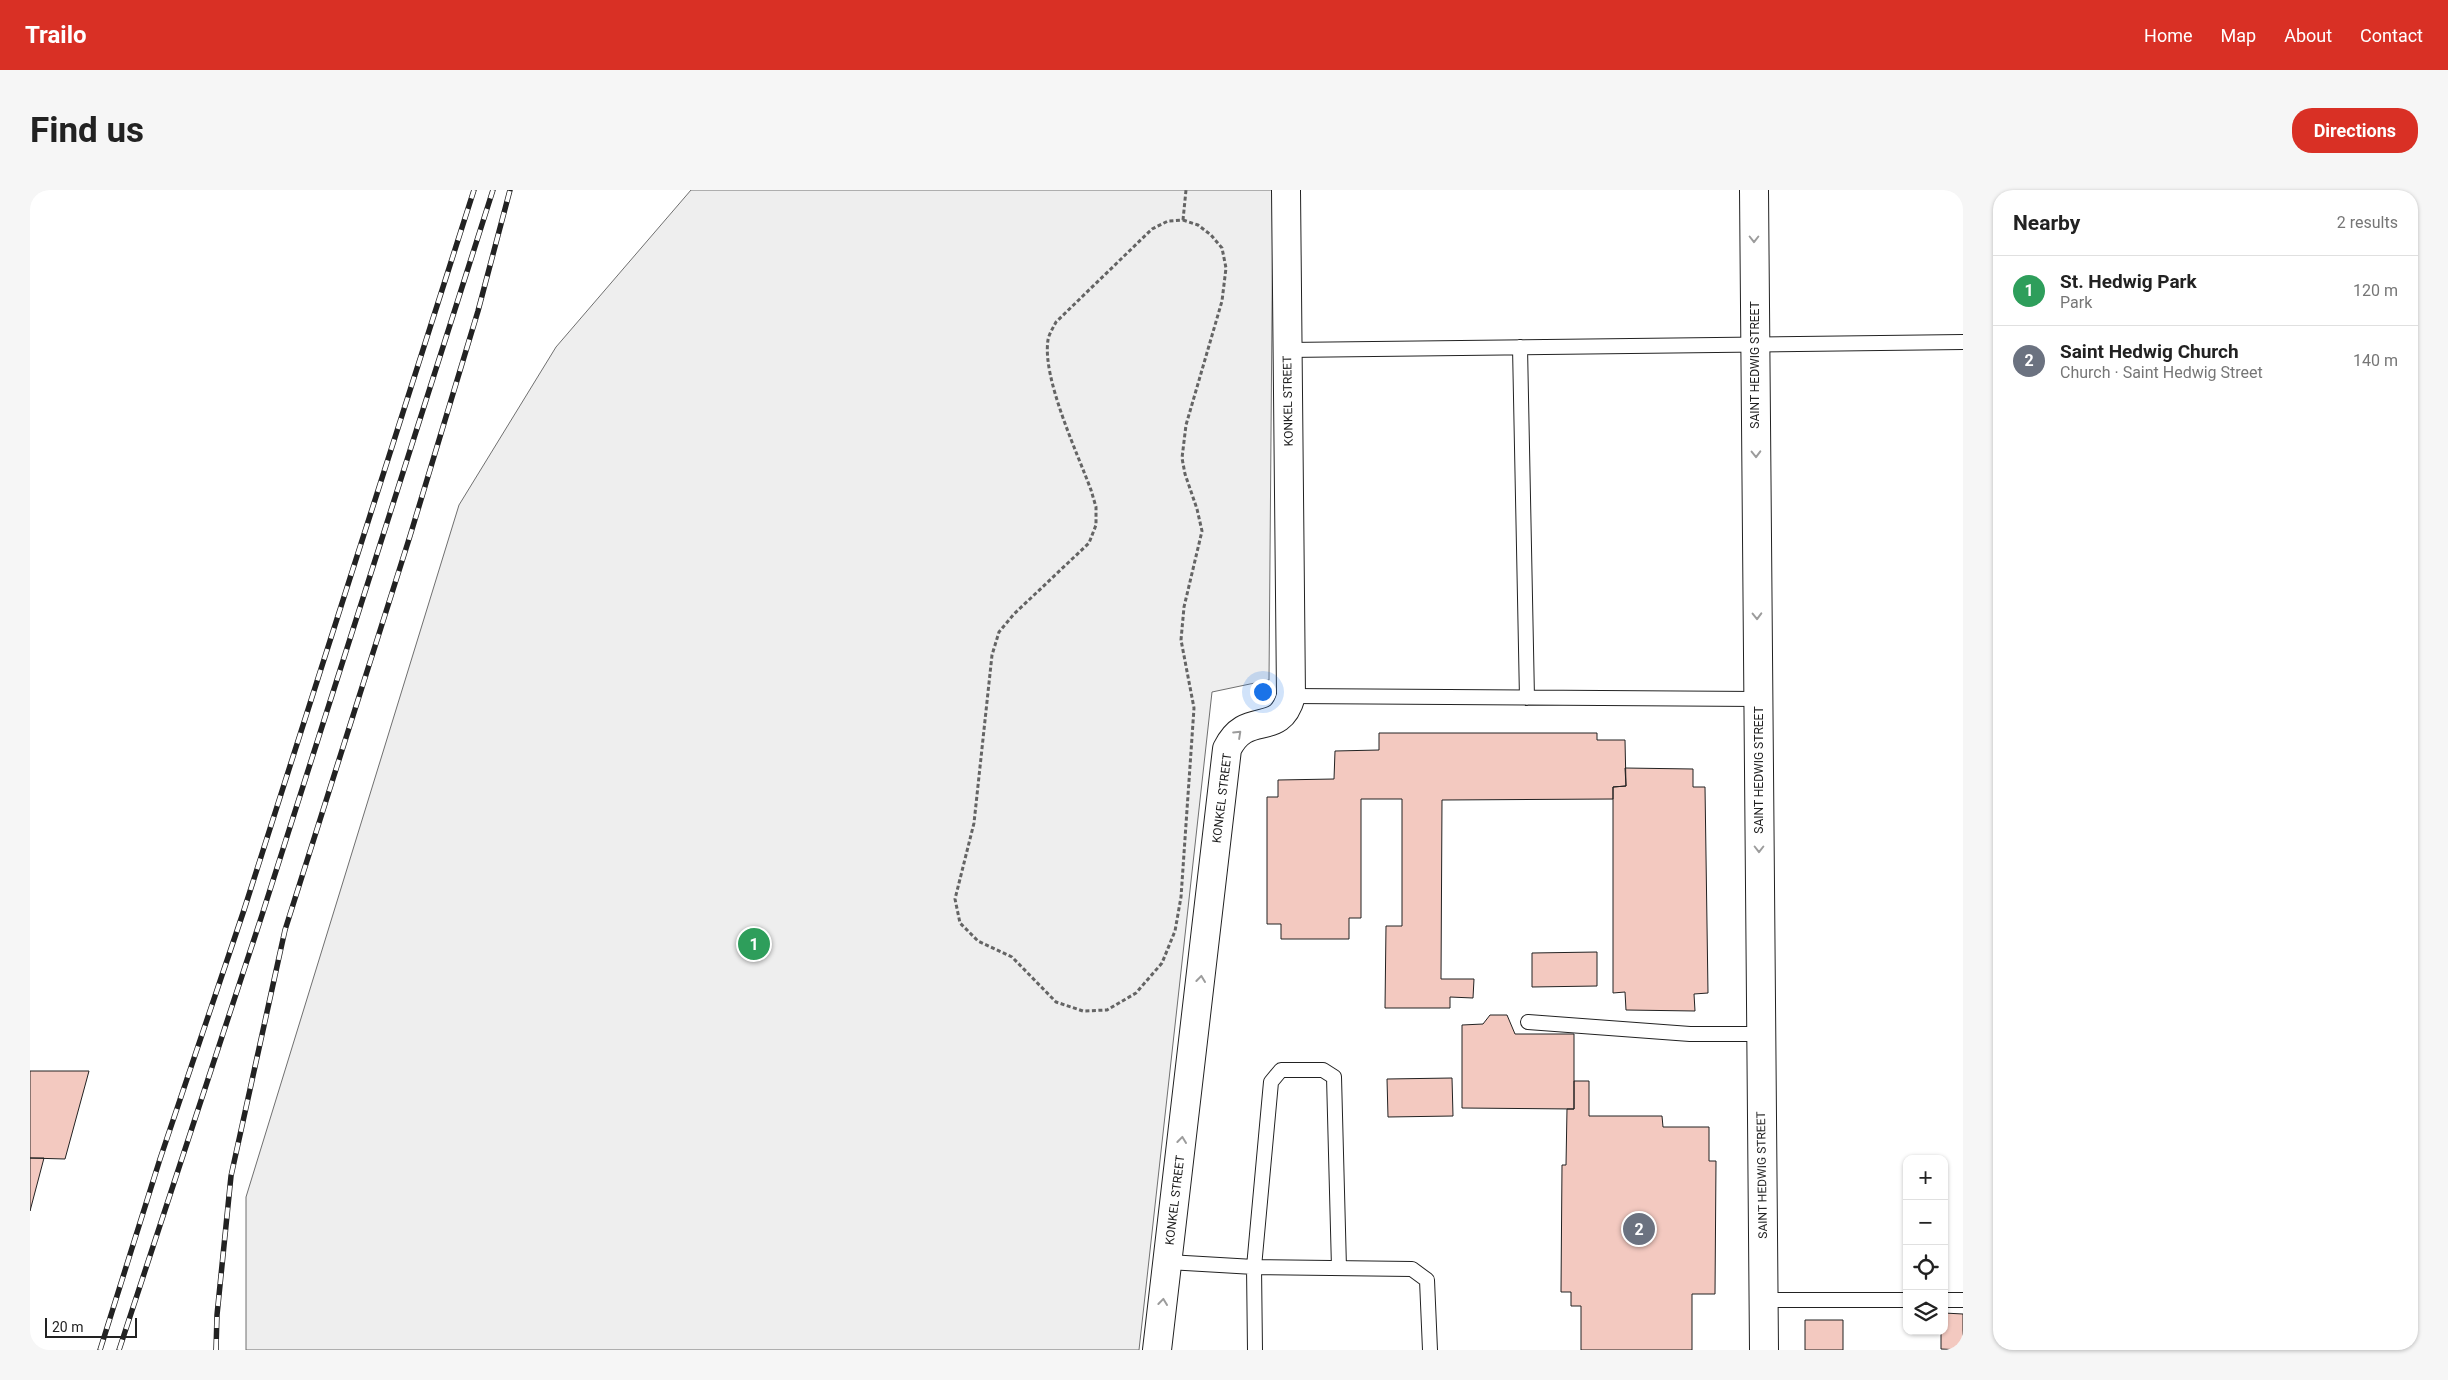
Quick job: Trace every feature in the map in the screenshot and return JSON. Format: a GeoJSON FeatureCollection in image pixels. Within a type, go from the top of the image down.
{"type":"FeatureCollection","features":[{"type":"Feature","properties":{"kind":"street","name":"KONKEL STREET"},"geometry":{"type":"LineString","coordinates":[[1157,1350],[1228,749],[1233,737],[1241,730],[1251,725],[1271,723],[1280,718],[1288,708],[1291,696],[1286,190]]}},
{"type":"Feature","properties":{"kind":"street","name":"SAINT HEDWIG STREET"},"geometry":{"type":"LineString","coordinates":[[1754,190],[1764,1350]]}},
{"type":"Feature","properties":{"kind":"lane"},"geometry":{"type":"LineString","coordinates":[[1288,350],[1963,342]]}},
{"type":"Feature","properties":{"kind":"lane"},"geometry":{"type":"LineString","coordinates":[[1520,347],[1527,698]]}},
{"type":"Feature","properties":{"kind":"lane"},"geometry":{"type":"LineString","coordinates":[[1291,696],[1758,699]]}},
{"type":"Feature","properties":{"kind":"lane"},"geometry":{"type":"LineString","coordinates":[[1528,1022],[1690,1034],[1761,1034]]}},
{"type":"Feature","properties":{"kind":"lane"},"geometry":{"type":"LineString","coordinates":[[1255,1350],[1254,1267],[1271,1082],[1281,1070],[1323,1070],[1334,1077],[1339,1268]]}},
{"type":"Feature","properties":{"kind":"lane"},"geometry":{"type":"LineString","coordinates":[[1168,1262],[1254,1267],[1412,1269],[1427,1280],[1430,1350]]}},
{"type":"Feature","properties":{"kind":"lane"},"geometry":{"type":"LineString","coordinates":[[1763,1300],[1903,1300]]}},
{"type":"Feature","properties":{"kind":"lane"},"geometry":{"type":"LineString","coordinates":[[1948,1300],[1963,1300]]}},
{"type":"Feature","properties":{"kind":"path"},"geometry":{"type":"LineString","coordinates":[[1182,220],[1186,190]]}},
{"type":"Feature","properties":{"kind":"path"},"geometry":{"type":"LineString","coordinates":[[1182,220],[1198,225],[1211,235],[1222,248],[1226,268],[1222,301],[1186,425],[1182,458],[1184,474],[1197,509],[1202,531],[1184,608],[1181,640],[1194,708],[1181,897],[1175,931],[1162,963],[1136,992],[1107,1010],[1083,1011],[1056,1002],[1012,957],[978,941],[960,923],[955,899],[974,823],[992,655],[999,632],[1014,614],[1089,543],[1096,525],[1096,507],[1091,490],[1052,382],[1048,359],[1048,338],[1056,322],[1152,229],[1168,221],[1182,220]]}},
{"type":"Feature","properties":{"kind":"shaded area"},"geometry":{"type":"Polygon","coordinates":[[[691,190],[1273,190],[1269,680],[1212,692],[1139,1350],[246,1350],[246,1197],[459,505],[556,347],[691,190]]]}},
{"type":"Feature","properties":{"kind":"building"},"geometry":{"type":"Polygon","coordinates":[[[1379,733],[1597,733],[1597,740],[1625,740],[1626,786],[1613,787],[1613,799],[1442,800],[1441,979],[1474,979],[1473,998],[1450,997],[1450,1008],[1385,1008],[1386,926],[1402,926],[1402,799],[1361,799],[1361,918],[1349,918],[1349,939],[1281,939],[1281,924],[1267,924],[1267,797],[1278,797],[1278,780],[1334,779],[1335,751],[1379,750],[1379,733]]]}},
{"type":"Feature","properties":{"kind":"building"},"geometry":{"type":"Polygon","coordinates":[[[1625,768],[1693,769],[1693,787],[1705,787],[1708,993],[1694,994],[1695,1011],[1626,1010],[1625,992],[1613,993],[1613,787],[1626,786],[1625,768]]]}},
{"type":"Feature","properties":{"kind":"building"},"geometry":{"type":"Polygon","coordinates":[[[1597,952],[1597,986],[1532,987],[1532,953],[1597,952]]]}},
{"type":"Feature","properties":{"kind":"building"},"geometry":{"type":"Polygon","coordinates":[[[1490,1015],[1507,1015],[1515,1034],[1574,1034],[1574,1109],[1462,1108],[1462,1025],[1483,1024],[1490,1015]]]}},
{"type":"Feature","properties":{"kind":"building"},"geometry":{"type":"Polygon","coordinates":[[[30,1071],[89,1071],[65,1159],[30,1158],[30,1071]]]}},
{"type":"Feature","properties":{"kind":"building"},"geometry":{"type":"Polygon","coordinates":[[[1452,1078],[1453,1116],[1388,1117],[1387,1079],[1452,1078]]]}},
{"type":"Feature","properties":{"kind":"building"},"geometry":{"type":"Polygon","coordinates":[[[1574,1081],[1589,1081],[1589,1116],[1662,1116],[1663,1127],[1709,1127],[1709,1161],[1716,1161],[1715,1294],[1692,1294],[1692,1350],[1581,1350],[1581,1306],[1571,1306],[1571,1292],[1561,1292],[1562,1165],[1566,1165],[1567,1109],[1574,1109],[1574,1081]]]}},
{"type":"Feature","properties":{"kind":"building"},"geometry":{"type":"Polygon","coordinates":[[[30,1158],[44,1158],[30,1211],[30,1158]]]}},
{"type":"Feature","properties":{"kind":"building"},"geometry":{"type":"Polygon","coordinates":[[[1948,1313],[1963,1314],[1963,1350],[1941,1349],[1941,1335],[1948,1335],[1948,1313]]]}},
{"type":"Feature","properties":{"kind":"building"},"geometry":{"type":"Polygon","coordinates":[[[1805,1320],[1843,1320],[1843,1350],[1805,1350],[1805,1320]]]}},
{"type":"Feature","properties":{"kind":"railway"},"geometry":{"type":"LineString","coordinates":[[100,1350],[160,1159],[244,910],[474,190]]}},
{"type":"Feature","properties":{"kind":"railway"},"geometry":{"type":"LineString","coordinates":[[119,1350],[262,915],[493,190]]}},
{"type":"Feature","properties":{"kind":"railway"},"geometry":{"type":"LineString","coordinates":[[216,1350],[217,1315],[231,1176],[285,930],[410,536],[478,311],[510,190]]}},
{"type":"Feature","properties":{"kind":"place","name":"St. Hedwig Park"},"geometry":{"type":"Point","coordinates":[754,944]}},
{"type":"Feature","properties":{"kind":"place","name":"Saint Hedwig Church"},"geometry":{"type":"Point","coordinates":[1639,1229]}}]}
